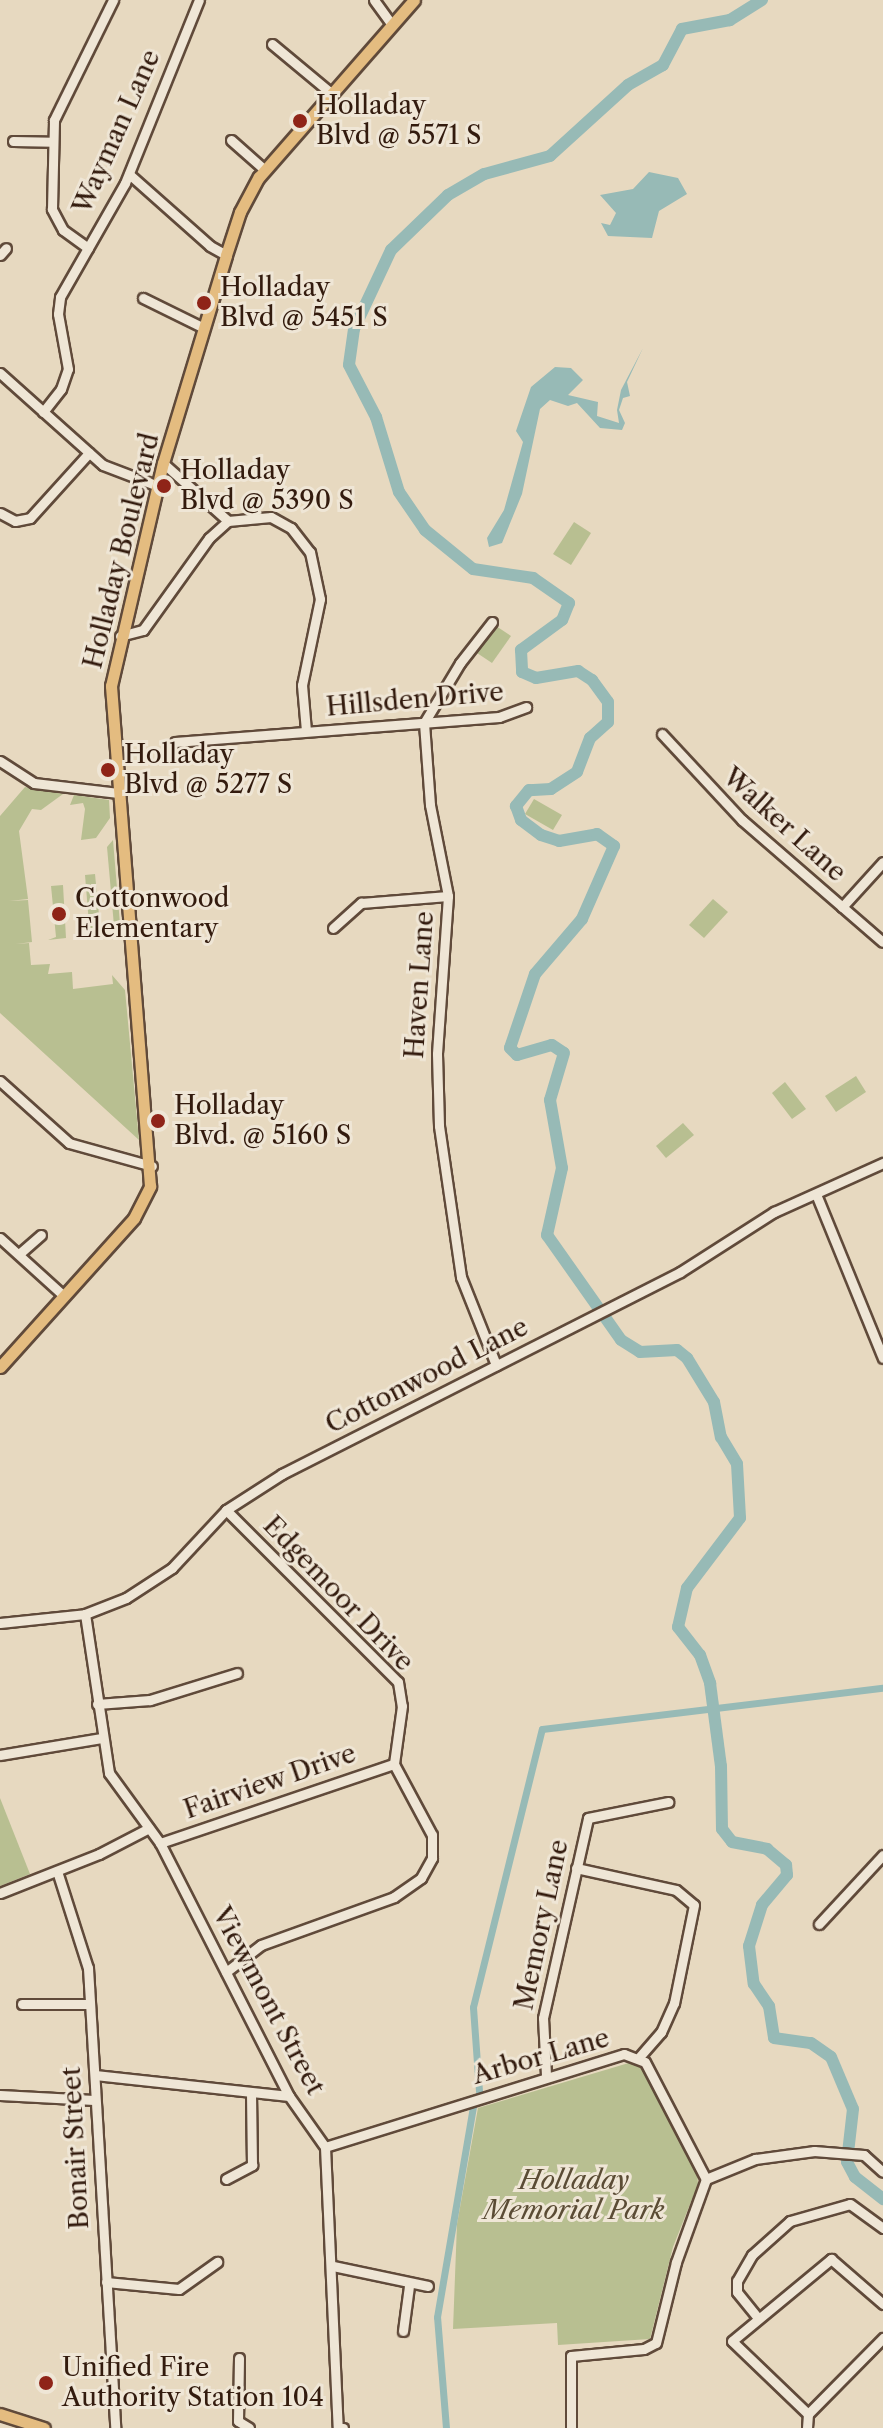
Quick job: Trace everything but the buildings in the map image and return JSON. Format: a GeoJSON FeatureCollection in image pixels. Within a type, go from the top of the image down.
{"type":"FeatureCollection","features":[{"type":"Feature","properties":{"kind":"main road","name":"Holladay Boulevard"},"geometry":{"type":"LineString","coordinates":[[0,1367],[139,1211],[150,1186],[152,1166],[111,695],[120,636],[163,463],[246,198],[265,170],[414,0]]}},
{"type":"Feature","properties":{"kind":"main road"},"geometry":{"type":"LineString","coordinates":[[0,2414],[44,2428]]}},
{"type":"Feature","properties":{"kind":"street"},"geometry":{"type":"LineString","coordinates":[[88,248],[63,230],[54,215],[52,142],[58,103],[113,0]]}},
{"type":"Feature","properties":{"kind":"street","name":"Wayman Lane"},"geometry":{"type":"LineString","coordinates":[[43,412],[61,389],[68,369],[58,314],[60,297],[129,174],[199,0]]}},
{"type":"Feature","properties":{"kind":"street"},"geometry":{"type":"LineString","coordinates":[[374,0],[392,25]]}},
{"type":"Feature","properties":{"kind":"street"},"geometry":{"type":"LineString","coordinates":[[272,44],[331,93]]}},
{"type":"Feature","properties":{"kind":"street"},"geometry":{"type":"LineString","coordinates":[[231,140],[265,170]]}},
{"type":"Feature","properties":{"kind":"street"},"geometry":{"type":"LineString","coordinates":[[13,141],[52,142]]}},
{"type":"Feature","properties":{"kind":"street"},"geometry":{"type":"LineString","coordinates":[[129,174],[210,246],[226,255]]}},
{"type":"Feature","properties":{"kind":"street"},"geometry":{"type":"LineString","coordinates":[[143,298],[204,328]]}},
{"type":"Feature","properties":{"kind":"street"},"geometry":{"type":"LineString","coordinates":[[0,373],[89,453],[117,473],[158,486]]}},
{"type":"Feature","properties":{"kind":"street"},"geometry":{"type":"LineString","coordinates":[[0,513],[15,521],[30,518],[89,453]]}},
{"type":"Feature","properties":{"kind":"street"},"geometry":{"type":"LineString","coordinates":[[120,636],[143,630],[209,538],[228,521],[163,463]]}},
{"type":"Feature","properties":{"kind":"street","name":"Hillsden Drive"},"geometry":{"type":"LineString","coordinates":[[228,521],[262,516],[281,521],[302,540],[317,568],[320,599],[302,685],[306,731]]}},
{"type":"Feature","properties":{"kind":"street"},"geometry":{"type":"LineString","coordinates":[[424,723],[492,622]]}},
{"type":"Feature","properties":{"kind":"street","name":"Hillsden Drive"},"geometry":{"type":"LineString","coordinates":[[175,742],[515,714],[526,707]]}},
{"type":"Feature","properties":{"kind":"street","name":"Haven Lane"},"geometry":{"type":"LineString","coordinates":[[424,723],[430,805],[448,896],[437,1105],[461,1277],[496,1365]]}},
{"type":"Feature","properties":{"kind":"street","name":"Walker Lane"},"geometry":{"type":"LineString","coordinates":[[662,734],[724,803],[883,942]]}},
{"type":"Feature","properties":{"kind":"street"},"geometry":{"type":"LineString","coordinates":[[0,761],[34,783],[118,793]]}},
{"type":"Feature","properties":{"kind":"street"},"geometry":{"type":"LineString","coordinates":[[842,907],[883,862]]}},
{"type":"Feature","properties":{"kind":"street"},"geometry":{"type":"LineString","coordinates":[[333,928],[361,903],[448,896]]}},
{"type":"Feature","properties":{"kind":"street"},"geometry":{"type":"LineString","coordinates":[[0,1081],[69,1143],[152,1166]]}},
{"type":"Feature","properties":{"kind":"street","name":"Cottonwood Lane"},"geometry":{"type":"LineString","coordinates":[[0,1623],[85,1614],[158,1579],[226,1510],[282,1474],[680,1272],[757,1221],[883,1163]]}},
{"type":"Feature","properties":{"kind":"street"},"geometry":{"type":"LineString","coordinates":[[816,1194],[883,1358]]}},
{"type":"Feature","properties":{"kind":"street"},"geometry":{"type":"LineString","coordinates":[[19,1254],[41,1235]]}},
{"type":"Feature","properties":{"kind":"street"},"geometry":{"type":"LineString","coordinates":[[0,1238],[64,1296]]}},
{"type":"Feature","properties":{"kind":"street","name":"Edgemoor Drive"},"geometry":{"type":"LineString","coordinates":[[226,1510],[398,1682],[402,1706],[394,1764]]}},
{"type":"Feature","properties":{"kind":"street","name":"Viewmont Street"},"geometry":{"type":"LineString","coordinates":[[85,1614],[102,1738],[111,1778],[160,1843],[289,2096],[325,2147]]}},
{"type":"Feature","properties":{"kind":"street"},"geometry":{"type":"LineString","coordinates":[[97,1704],[150,1700],[237,1673]]}},
{"type":"Feature","properties":{"kind":"street"},"geometry":{"type":"LineString","coordinates":[[0,1755],[102,1738]]}},
{"type":"Feature","properties":{"kind":"street"},"geometry":{"type":"LineString","coordinates":[[226,1972],[261,1945],[394,1897],[421,1878],[432,1858],[432,1835],[394,1764]]}},
{"type":"Feature","properties":{"kind":"street","name":"Fairview Drive"},"geometry":{"type":"LineString","coordinates":[[160,1843],[394,1764]]}},
{"type":"Feature","properties":{"kind":"street","name":"Memory Lane"},"geometry":{"type":"LineString","coordinates":[[546,2075],[543,2018],[588,1818],[668,1802]]}},
{"type":"Feature","properties":{"kind":"street"},"geometry":{"type":"LineString","coordinates":[[0,1893],[57,1871],[149,1828]]}},
{"type":"Feature","properties":{"kind":"street"},"geometry":{"type":"LineString","coordinates":[[819,1924],[883,1855]]}},
{"type":"Feature","properties":{"kind":"street"},"geometry":{"type":"LineString","coordinates":[[576,1868],[676,1890],[694,1905],[674,2003],[661,2032],[639,2057]]}},
{"type":"Feature","properties":{"kind":"street","name":"Bonair Street"},"geometry":{"type":"LineString","coordinates":[[57,1871],[87,1964],[115,2428]]}},
{"type":"Feature","properties":{"kind":"street"},"geometry":{"type":"LineString","coordinates":[[22,2004],[90,2004]]}},
{"type":"Feature","properties":{"kind":"street","name":"Arbor Lane"},"geometry":{"type":"LineString","coordinates":[[325,2147],[595,2059],[639,2057],[706,2179]]}},
{"type":"Feature","properties":{"kind":"street"},"geometry":{"type":"LineString","coordinates":[[95,2075],[289,2096]]}},
{"type":"Feature","properties":{"kind":"street"},"geometry":{"type":"LineString","coordinates":[[226,2179],[252,2165],[251,2094]]}},
{"type":"Feature","properties":{"kind":"street"},"geometry":{"type":"LineString","coordinates":[[0,2095],[94,2100]]}},
{"type":"Feature","properties":{"kind":"street"},"geometry":{"type":"LineString","coordinates":[[325,2147],[340,2428]]}},
{"type":"Feature","properties":{"kind":"street"},"geometry":{"type":"LineString","coordinates":[[571,2428],[571,2356],[644,2349],[656,2343],[676,2262],[706,2179],[785,2153],[854,2152],[883,2172]]}},
{"type":"Feature","properties":{"kind":"street"},"geometry":{"type":"LineString","coordinates":[[758,2318],[736,2287],[752,2255],[788,2223],[850,2204],[883,2228]]}},
{"type":"Feature","properties":{"kind":"street"},"geometry":{"type":"LineString","coordinates":[[808,2414],[732,2341],[831,2259],[883,2304]]}},
{"type":"Feature","properties":{"kind":"street"},"geometry":{"type":"LineString","coordinates":[[106,2282],[181,2289],[217,2262]]}},
{"type":"Feature","properties":{"kind":"street"},"geometry":{"type":"LineString","coordinates":[[333,2266],[352,2267],[409,2286],[428,2286]]}},
{"type":"Feature","properties":{"kind":"street"},"geometry":{"type":"LineString","coordinates":[[403,2331],[409,2286]]}},
{"type":"Feature","properties":{"kind":"street"},"geometry":{"type":"LineString","coordinates":[[807,2428],[808,2414],[883,2338]]}},
{"type":"Feature","properties":{"kind":"street"},"geometry":{"type":"LineString","coordinates":[[239,2358],[238,2421],[249,2428]]}},
{"type":"Feature","properties":{"kind":"green space"},"geometry":{"type":"Polygon","coordinates":[[[574,522],[591,533],[571,565],[553,554],[574,522]]]}},
{"type":"Feature","properties":{"kind":"green space"},"geometry":{"type":"Polygon","coordinates":[[[496,626],[511,636],[492,663],[477,653],[496,626]]]}},
{"type":"Feature","properties":{"kind":"green space"},"geometry":{"type":"Polygon","coordinates":[[[25,787],[63,794],[41,810],[32,809],[19,831],[28,899],[9,901],[28,900],[32,942],[16,944],[29,943],[31,965],[50,964],[48,974],[72,972],[73,989],[113,984],[112,975],[125,990],[139,1140],[0,1013],[0,816],[25,787]]]}},
{"type":"Feature","properties":{"kind":"green space"},"geometry":{"type":"Polygon","coordinates":[[[74,795],[109,800],[110,818],[96,838],[81,840],[85,809],[83,803],[70,805],[74,795]]]}},
{"type":"Feature","properties":{"kind":"green space"},"geometry":{"type":"Polygon","coordinates":[[[534,799],[562,815],[553,830],[525,814],[534,799]]]}},
{"type":"Feature","properties":{"kind":"green space"},"geometry":{"type":"Polygon","coordinates":[[[113,840],[121,936],[115,937],[107,847],[113,840]]]}},
{"type":"Feature","properties":{"kind":"green space"},"geometry":{"type":"Polygon","coordinates":[[[95,874],[101,935],[90,936],[85,875],[95,874]]]}},
{"type":"Feature","properties":{"kind":"green space"},"geometry":{"type":"Polygon","coordinates":[[[63,885],[66,938],[48,940],[56,937],[51,886],[63,885]]]}},
{"type":"Feature","properties":{"kind":"green space"},"geometry":{"type":"Polygon","coordinates":[[[713,899],[728,912],[704,938],[689,925],[713,899]]]}},
{"type":"Feature","properties":{"kind":"green space"},"geometry":{"type":"Polygon","coordinates":[[[856,1076],[866,1092],[836,1112],[825,1096],[856,1076]]]}},
{"type":"Feature","properties":{"kind":"green space"},"geometry":{"type":"Polygon","coordinates":[[[785,1082],[806,1109],[792,1119],[772,1093],[785,1082]]]}},
{"type":"Feature","properties":{"kind":"green space"},"geometry":{"type":"Polygon","coordinates":[[[683,1123],[694,1135],[666,1158],[656,1146],[683,1123]]]}},
{"type":"Feature","properties":{"kind":"green space"},"geometry":{"type":"Polygon","coordinates":[[[0,1798],[30,1874],[0,1886],[0,1798]]]}},
{"type":"Feature","properties":{"kind":"green space","name":"Holladay Memorial Park"},"geometry":{"type":"Polygon","coordinates":[[[632,2062],[643,2067],[697,2171],[698,2184],[673,2247],[650,2339],[558,2345],[557,2323],[453,2329],[457,2224],[478,2108],[632,2062]]]}},
{"type":"Feature","properties":{"kind":"water"},"geometry":{"type":"Polygon","coordinates":[[[649,172],[678,178],[687,194],[659,211],[652,238],[608,236],[601,223],[610,225],[616,213],[600,195],[633,189],[649,172]]]}},
{"type":"Feature","properties":{"kind":"water"},"geometry":{"type":"Polygon","coordinates":[[[643,348],[627,382],[630,396],[623,398],[619,410],[625,423],[622,430],[600,428],[577,403],[568,406],[550,400],[540,409],[522,494],[502,543],[489,547],[487,538],[504,510],[523,442],[516,431],[531,387],[555,367],[571,368],[583,380],[568,395],[598,402],[597,416],[619,423],[617,410],[621,390],[643,348]]]}},
{"type":"Feature","properties":{"kind":"waterway"},"geometry":{"type":"LineString","coordinates":[[762,0],[730,20],[682,29],[663,65],[628,85],[550,156],[484,174],[448,195],[391,250],[354,329],[349,365],[376,417],[399,492],[425,530],[473,569],[533,578],[569,603],[562,620],[521,650],[522,672],[536,678],[578,671],[592,680],[608,702],[608,722],[590,738],[577,772],[551,789],[529,790],[516,806],[521,820],[541,835],[559,841],[597,834],[614,846],[582,919],[535,974],[510,1048],[517,1055],[552,1045],[564,1053],[550,1100],[562,1168],[547,1235],[621,1340],[640,1352],[677,1350],[687,1358],[714,1402],[721,1437],[737,1464],[740,1518],[687,1588],[678,1627],[700,1655],[710,1683],[721,1766],[722,1829],[732,1842],[767,1849],[786,1865],[787,1875],[762,1905],[749,1946],[754,1984],[769,2006],[774,2038],[811,2043],[831,2057],[853,2109],[847,2162],[855,2177],[883,2199]]}},
{"type":"Feature","properties":{"kind":"waterway"},"geometry":{"type":"LineString","coordinates":[[479,2091],[473,2007],[542,1729],[883,1688]]}},
{"type":"Feature","properties":{"kind":"waterway"},"geometry":{"type":"LineString","coordinates":[[446,2428],[437,2317],[473,2107]]}},
{"type":"Feature","properties":{"kind":"place","name":"Holladay Blvd @ 5571 S"},"geometry":{"type":"Point","coordinates":[300,121]}},
{"type":"Feature","properties":{"kind":"place","name":"Holladay Blvd @ 5451 S"},"geometry":{"type":"Point","coordinates":[204,303]}},
{"type":"Feature","properties":{"kind":"place","name":"Holladay Blvd @ 5390 S"},"geometry":{"type":"Point","coordinates":[164,486]}},
{"type":"Feature","properties":{"kind":"place","name":"Holladay Blvd @ 5277 S"},"geometry":{"type":"Point","coordinates":[108,770]}},
{"type":"Feature","properties":{"kind":"place","name":"Cottonwood Elementary"},"geometry":{"type":"Point","coordinates":[59,914]}},
{"type":"Feature","properties":{"kind":"place","name":"Holladay Blvd. @ 5160 S"},"geometry":{"type":"Point","coordinates":[158,1121]}},
{"type":"Feature","properties":{"kind":"place","name":"Unified Fire Authority Station 104"},"geometry":{"type":"Point","coordinates":[46,2383]}}]}
